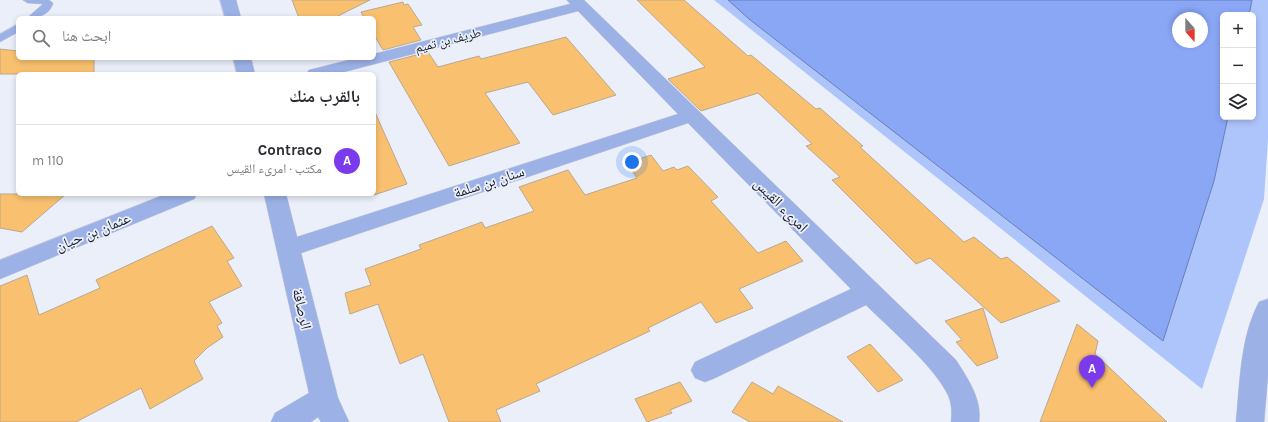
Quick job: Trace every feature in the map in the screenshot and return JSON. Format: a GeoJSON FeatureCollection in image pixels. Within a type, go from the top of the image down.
{"type":"FeatureCollection","features":[{"type":"Feature","properties":{"kind":"street"},"geometry":{"type":"LineString","coordinates":[[228,0],[232,16]]}},
{"type":"Feature","properties":{"kind":"street","name":"طريف بن تميم"},"geometry":{"type":"LineString","coordinates":[[376,58],[578,3]]}},
{"type":"Feature","properties":{"kind":"street","name":"امرىء القيس"},"geometry":{"type":"LineString","coordinates":[[578,3],[946,368],[959,387],[966,405],[965,422]]}},
{"type":"Feature","properties":{"kind":"street"},"geometry":{"type":"LineString","coordinates":[[242,60],[246,72]]}},
{"type":"Feature","properties":{"kind":"street","name":"طريف بن تميم"},"geometry":{"type":"LineString","coordinates":[[322,72],[367,60]]}},
{"type":"Feature","properties":{"kind":"street","name":"سنان بن سلمة"},"geometry":{"type":"LineString","coordinates":[[288,248],[691,116]]}},
{"type":"Feature","properties":{"kind":"street","name":"عثمان بن حيان"},"geometry":{"type":"LineString","coordinates":[[0,270],[181,196]]}},
{"type":"Feature","properties":{"kind":"street","name":"الرصافة"},"geometry":{"type":"LineString","coordinates":[[275,196],[330,410]]}},
{"type":"Feature","properties":{"kind":"street"},"geometry":{"type":"LineString","coordinates":[[705,370],[869,292]]}},
{"type":"Feature","properties":{"kind":"street"},"geometry":{"type":"LineString","coordinates":[[1250,422],[1257,346],[1268,309]]}},
{"type":"Feature","properties":{"kind":"street"},"geometry":{"type":"LineString","coordinates":[[285,422],[330,410]]}},
{"type":"Feature","properties":{"kind":"lane"},"geometry":{"type":"LineString","coordinates":[[28,0],[43,1],[48,3],[47,7],[35,16]]}},
{"type":"Feature","properties":{"kind":"lane"},"geometry":{"type":"LineString","coordinates":[[0,39],[16,28]]}},
{"type":"Feature","properties":{"kind":"shaded area"},"geometry":{"type":"Polygon","coordinates":[[[714,0],[1268,0],[1268,139],[1264,199],[1202,389],[714,0]]]}},
{"type":"Feature","properties":{"kind":"shaded area"},"geometry":{"type":"Polygon","coordinates":[[[728,0],[1252,0],[1250,12],[1220,12],[1220,120],[1227,120],[1214,181],[1163,341],[749,19],[728,0]]]}},
{"type":"Feature","properties":{"kind":"building"},"geometry":{"type":"Polygon","coordinates":[[[292,0],[370,0],[338,16],[298,16],[292,0]]]}},
{"type":"Feature","properties":{"kind":"building"},"geometry":{"type":"Polygon","coordinates":[[[637,0],[684,0],[748,56],[751,55],[816,109],[820,108],[863,146],[860,147],[964,242],[974,237],[1001,259],[1007,257],[1060,301],[1001,323],[930,258],[916,264],[832,180],[840,177],[806,146],[812,144],[758,93],[701,111],[668,79],[705,67],[637,0]]]}},
{"type":"Feature","properties":{"kind":"building"},"geometry":{"type":"Polygon","coordinates":[[[403,2],[404,5],[408,4],[422,25],[413,27],[421,40],[383,50],[376,38],[376,16],[363,16],[361,12],[403,2]]]}},
{"type":"Feature","properties":{"kind":"building"},"geometry":{"type":"Polygon","coordinates":[[[566,37],[616,95],[553,115],[528,82],[485,93],[520,143],[449,166],[389,62],[428,52],[438,67],[479,56],[481,59],[566,37]]]}},
{"type":"Feature","properties":{"kind":"building"},"geometry":{"type":"Polygon","coordinates":[[[0,49],[16,51],[16,60],[94,60],[94,72],[16,72],[16,74],[0,74],[0,49]]]}},
{"type":"Feature","properties":{"kind":"building"},"geometry":{"type":"Polygon","coordinates":[[[376,114],[407,184],[376,194],[376,114]]]}},
{"type":"Feature","properties":{"kind":"building"},"geometry":{"type":"Polygon","coordinates":[[[651,155],[663,171],[674,167],[677,170],[688,166],[718,197],[711,201],[758,253],[786,241],[803,261],[739,289],[753,308],[716,323],[701,302],[648,328],[650,331],[536,384],[540,391],[496,410],[501,422],[449,422],[423,354],[400,364],[378,304],[350,314],[345,293],[371,285],[365,269],[421,249],[419,245],[482,222],[485,228],[534,211],[519,187],[568,170],[585,195],[637,178],[627,163],[651,155]]]}},
{"type":"Feature","properties":{"kind":"building"},"geometry":{"type":"Polygon","coordinates":[[[0,194],[16,194],[16,196],[64,196],[22,232],[0,228],[0,194]]]}},
{"type":"Feature","properties":{"kind":"building"},"geometry":{"type":"Polygon","coordinates":[[[212,226],[234,258],[227,261],[242,286],[209,302],[222,323],[217,326],[223,337],[207,348],[194,361],[203,379],[150,409],[141,388],[76,422],[0,422],[0,286],[27,275],[39,315],[100,288],[96,280],[212,226]]]}},
{"type":"Feature","properties":{"kind":"building"},"geometry":{"type":"Polygon","coordinates":[[[983,308],[998,358],[977,366],[956,342],[962,340],[945,321],[983,308]]]}},
{"type":"Feature","properties":{"kind":"building"},"geometry":{"type":"Polygon","coordinates":[[[1077,324],[1098,341],[1095,354],[1167,422],[1040,422],[1077,324]]]}},
{"type":"Feature","properties":{"kind":"building"},"geometry":{"type":"Polygon","coordinates":[[[870,344],[903,380],[878,392],[847,357],[870,344]]]}},
{"type":"Feature","properties":{"kind":"building"},"geometry":{"type":"Polygon","coordinates":[[[680,382],[692,401],[670,410],[672,413],[647,422],[635,399],[680,382]]]}},
{"type":"Feature","properties":{"kind":"building"},"geometry":{"type":"Polygon","coordinates":[[[752,382],[773,394],[778,386],[843,422],[750,422],[732,412],[752,382]]]}},
{"type":"Feature","properties":{"kind":"place","name":"Contraco"},"geometry":{"type":"Point","coordinates":[1092,388]}}]}
